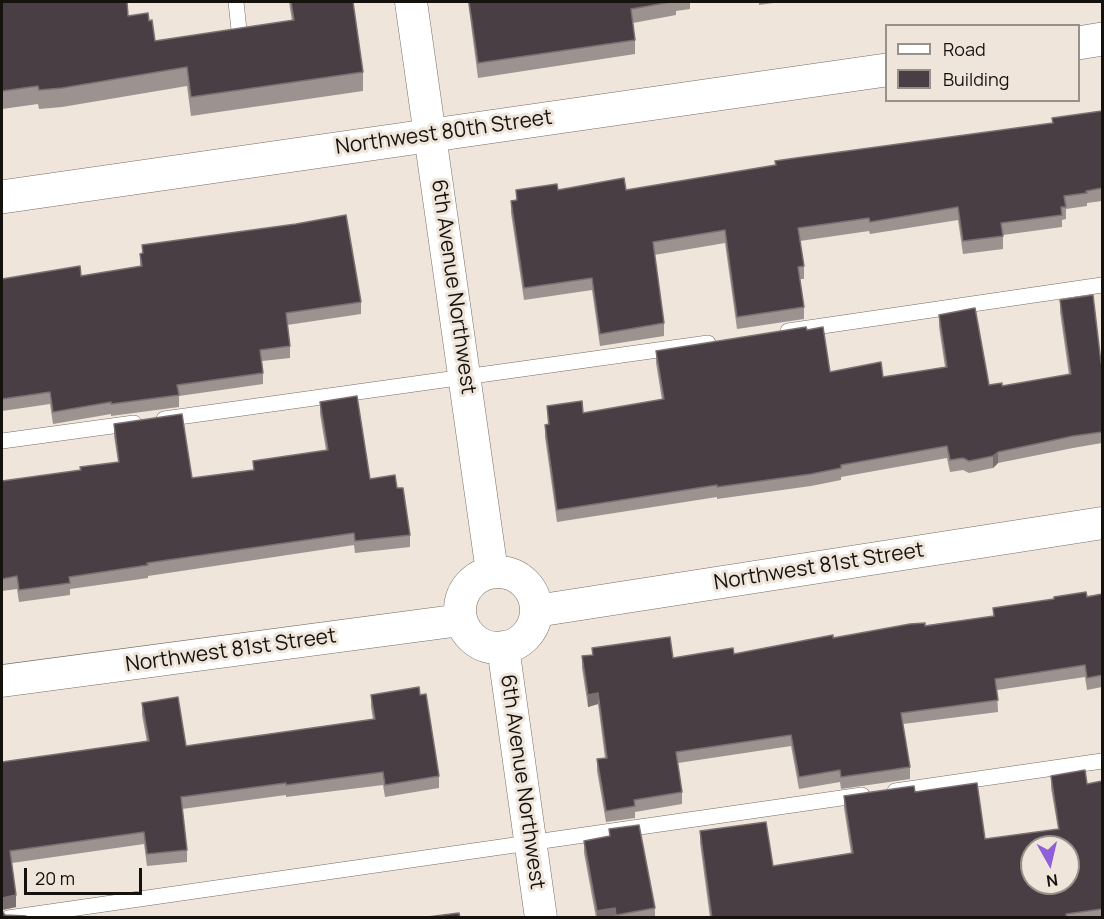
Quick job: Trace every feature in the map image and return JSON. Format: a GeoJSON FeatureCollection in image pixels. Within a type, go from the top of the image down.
{"type":"FeatureCollection","features":[{"type":"Feature","properties":{"kind":"street","name":"6th Avenue Northwest"},"geometry":{"type":"LineString","coordinates":[[411,2],[492,572]]}},
{"type":"Feature","properties":{"kind":"street"},"geometry":{"type":"LineString","coordinates":[[1080,43],[1102,39]]}},
{"type":"Feature","properties":{"kind":"street","name":"Northwest 80th Street"},"geometry":{"type":"LineString","coordinates":[[2,197],[885,70]]}},
{"type":"Feature","properties":{"kind":"street","name":"Northwest 81st Street"},"geometry":{"type":"LineString","coordinates":[[536,611],[1102,523]]}},
{"type":"Feature","properties":{"kind":"street"},"geometry":{"type":"LineString","coordinates":[[492,572],[511,574],[521,580],[530,588],[535,599],[536,611],[534,623],[518,643],[492,648],[478,643],[469,636],[459,612],[461,599],[467,586],[476,578],[492,572]]}},
{"type":"Feature","properties":{"kind":"street","name":"Northwest 81st Street"},"geometry":{"type":"LineString","coordinates":[[2,681],[461,620]]}},
{"type":"Feature","properties":{"kind":"street","name":"6th Avenue Northwest"},"geometry":{"type":"LineString","coordinates":[[503,647],[541,918]]}},
{"type":"Feature","properties":{"kind":"lane"},"geometry":{"type":"LineString","coordinates":[[236,2],[239,30]]}},
{"type":"Feature","properties":{"kind":"lane"},"geometry":{"type":"LineString","coordinates":[[772,334],[1102,285]]}},
{"type":"Feature","properties":{"kind":"lane"},"geometry":{"type":"LineString","coordinates":[[2,441],[466,379],[725,341]]}},
{"type":"Feature","properties":{"kind":"lane"},"geometry":{"type":"LineString","coordinates":[[8,918],[1102,760]]}},
{"type":"Feature","properties":{"kind":"building"},"geometry":{"type":"Polygon","coordinates":[[[2,2],[127,2],[128,16],[148,13],[149,21],[152,20],[155,41],[294,20],[291,2],[353,2],[363,72],[191,97],[187,67],[62,88],[39,90],[38,86],[2,91],[2,2]]]}},
{"type":"Feature","properties":{"kind":"building"},"geometry":{"type":"Polygon","coordinates":[[[469,2],[671,2],[631,9],[635,40],[478,63],[469,2]]]}},
{"type":"Feature","properties":{"kind":"building"},"geometry":{"type":"Polygon","coordinates":[[[1102,111],[1102,188],[1086,191],[1087,193],[1064,196],[1066,207],[1061,207],[1062,215],[1001,223],[1003,236],[963,241],[958,207],[870,222],[869,218],[798,228],[804,266],[798,267],[804,307],[737,317],[725,230],[653,242],[664,323],[600,334],[592,278],[524,288],[511,201],[517,200],[516,190],[557,184],[558,190],[624,178],[626,190],[776,165],[775,161],[1053,123],[1052,118],[1102,111]]]}},
{"type":"Feature","properties":{"kind":"building"},"geometry":{"type":"Polygon","coordinates":[[[346,215],[361,302],[286,313],[290,346],[260,350],[263,373],[177,385],[179,395],[111,404],[111,402],[53,412],[50,392],[2,399],[2,279],[80,266],[81,276],[142,266],[140,254],[143,253],[142,245],[346,215]]]}},
{"type":"Feature","properties":{"kind":"building"},"geometry":{"type":"Polygon","coordinates":[[[1093,295],[1102,363],[1102,432],[998,452],[993,456],[969,461],[963,458],[950,460],[947,446],[841,465],[841,468],[811,474],[717,487],[717,485],[557,510],[545,425],[549,424],[547,406],[582,401],[583,413],[664,399],[656,351],[806,327],[807,330],[823,327],[830,372],[881,362],[883,377],[947,367],[939,315],[975,308],[989,385],[1002,383],[1002,386],[1071,374],[1060,300],[1093,295]]]}},
{"type":"Feature","properties":{"kind":"building"},"geometry":{"type":"Polygon","coordinates":[[[357,396],[370,479],[395,475],[397,488],[403,488],[410,535],[355,541],[354,533],[147,563],[148,565],[69,577],[70,583],[19,590],[17,576],[2,579],[2,481],[81,470],[80,467],[119,462],[114,424],[182,414],[192,478],[254,470],[253,461],[328,450],[320,402],[357,396]]]}},
{"type":"Feature","properties":{"kind":"building"},"geometry":{"type":"Polygon","coordinates":[[[1086,592],[1087,597],[1102,594],[1102,675],[1087,678],[1085,665],[995,679],[998,700],[901,713],[910,767],[841,777],[840,770],[799,777],[791,735],[676,752],[682,792],[634,800],[635,806],[606,811],[597,759],[607,758],[598,693],[588,695],[582,656],[593,655],[592,648],[670,637],[673,658],[733,648],[734,654],[833,635],[833,638],[910,624],[925,623],[925,626],[994,616],[993,608],[1086,592]]]}},
{"type":"Feature","properties":{"kind":"building"},"geometry":{"type":"Polygon","coordinates":[[[419,687],[420,695],[426,694],[439,776],[385,785],[383,772],[181,797],[187,850],[147,854],[144,832],[10,851],[16,895],[2,898],[2,762],[149,741],[142,703],[178,697],[186,746],[375,719],[371,695],[419,687]]]}},
{"type":"Feature","properties":{"kind":"building"},"geometry":{"type":"Polygon","coordinates":[[[1085,770],[1087,784],[1102,781],[1102,909],[1066,914],[1067,918],[712,918],[700,831],[766,822],[773,866],[853,853],[844,796],[914,786],[915,792],[977,783],[985,839],[1059,829],[1051,776],[1085,770]]]}},
{"type":"Feature","properties":{"kind":"building"},"geometry":{"type":"Polygon","coordinates":[[[639,825],[655,908],[616,915],[615,908],[597,911],[584,841],[610,836],[609,829],[639,825]]]}},
{"type":"Feature","properties":{"kind":"building"},"geometry":{"type":"Polygon","coordinates":[[[2,911],[5,915],[26,916],[26,918],[2,918],[2,911]]]}},
{"type":"Feature","properties":{"kind":"building"},"geometry":{"type":"Polygon","coordinates":[[[459,913],[460,918],[420,918],[459,913]]]}}]}
